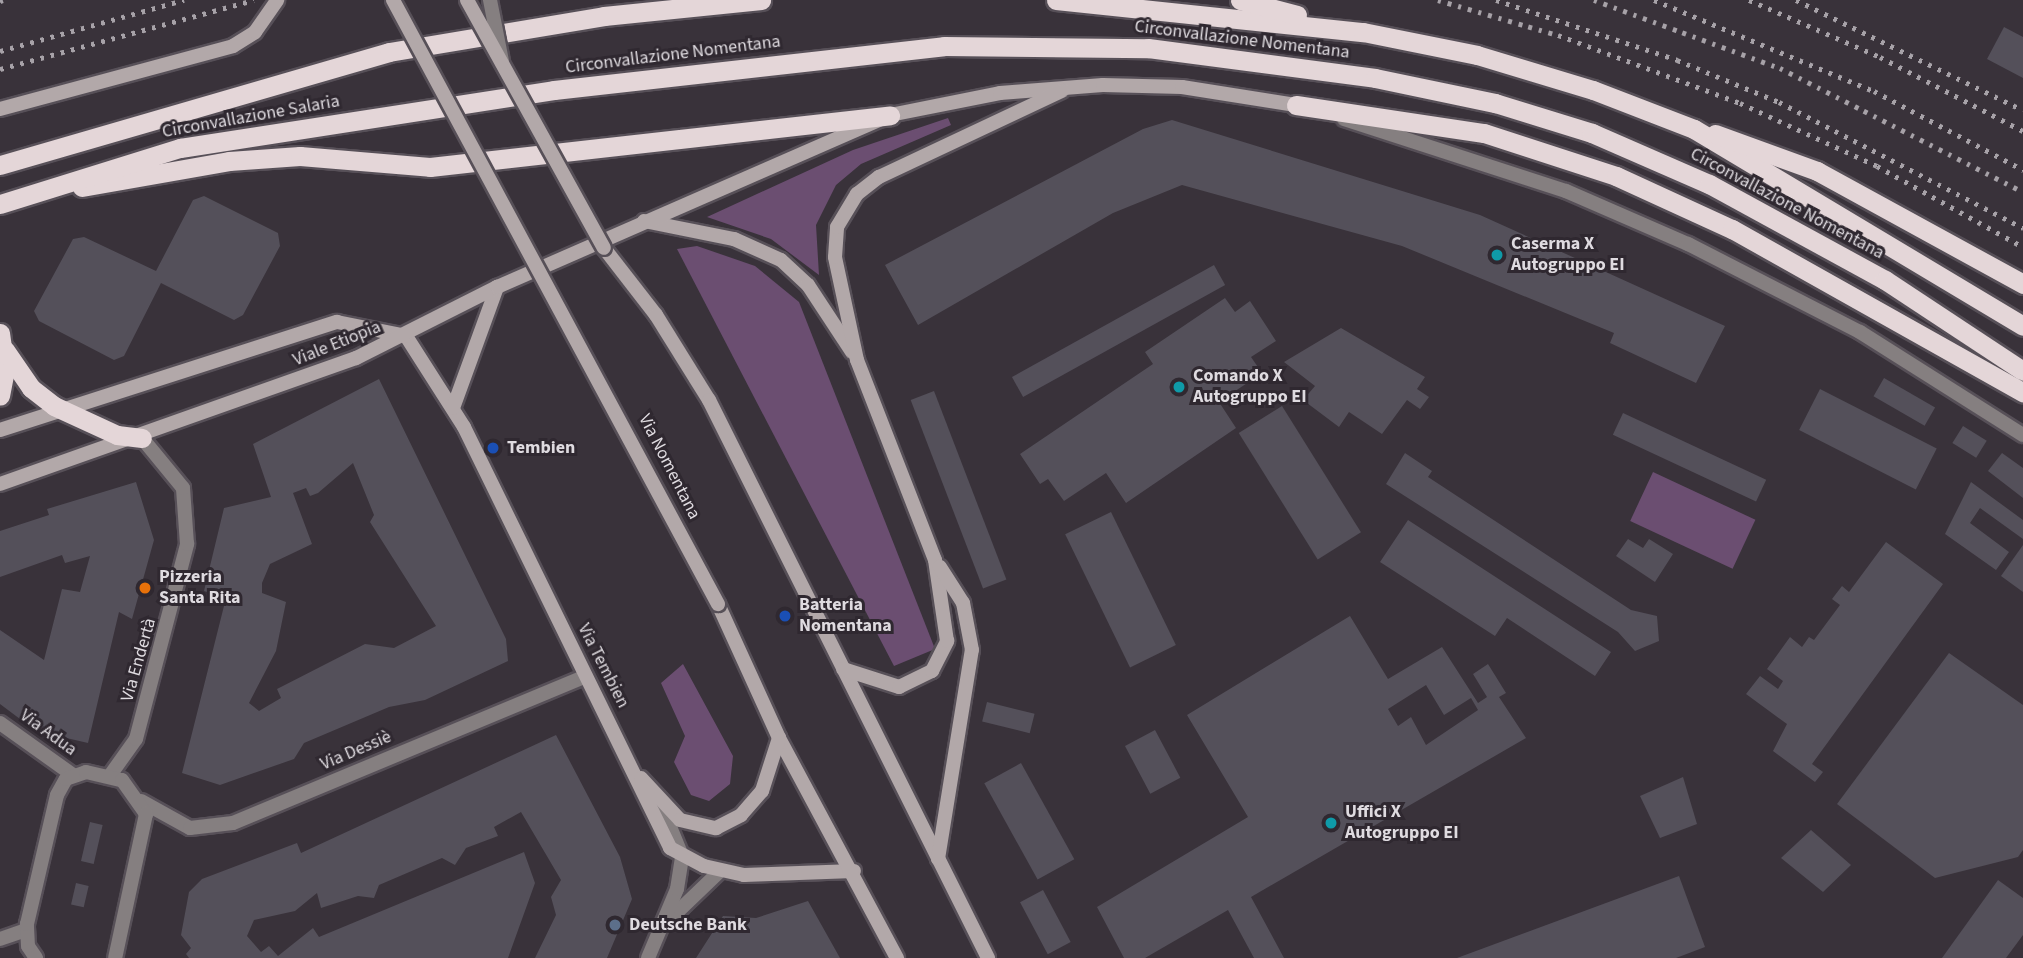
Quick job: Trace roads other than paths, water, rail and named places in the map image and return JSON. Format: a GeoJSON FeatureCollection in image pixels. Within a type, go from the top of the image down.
{"type":"FeatureCollection","features":[{"type":"Feature","properties":{"kind":"highway","name":"Circonvallazione Salaria"},"geometry":{"type":"LineString","coordinates":[[0,165],[359,59],[604,16],[761,0]]}},
{"type":"Feature","properties":{"kind":"highway","name":"Circonvallazione Nomentana"},"geometry":{"type":"LineString","coordinates":[[1056,0],[1363,32],[1518,66],[1694,129],[2023,326]]}},
{"type":"Feature","properties":{"kind":"highway"},"geometry":{"type":"LineString","coordinates":[[1240,0],[1363,32]]}},
{"type":"Feature","properties":{"kind":"highway","name":"Circonvallazione Nomentana"},"geometry":{"type":"LineString","coordinates":[[391,115],[687,73],[984,44],[1148,48],[1375,78],[1526,112],[1674,168],[1885,280],[2023,371]]}},
{"type":"Feature","properties":{"kind":"highway"},"geometry":{"type":"LineString","coordinates":[[1296,105],[1484,133],[1616,176],[1732,229],[2023,392]]}},
{"type":"Feature","properties":{"kind":"highway","name":"Circonvallazione Salaria"},"geometry":{"type":"LineString","coordinates":[[0,204],[180,148],[391,115]]}},
{"type":"Feature","properties":{"kind":"highway"},"geometry":{"type":"LineString","coordinates":[[29,195],[229,160],[300,156],[430,167],[890,116]]}},
{"type":"Feature","properties":{"kind":"highway"},"geometry":{"type":"LineString","coordinates":[[1694,129],[1789,158],[2023,284]]}},
{"type":"Feature","properties":{"kind":"highway"},"geometry":{"type":"LineString","coordinates":[[2,341],[31,388],[62,410],[142,438]]}},
{"type":"Feature","properties":{"kind":"highway"},"geometry":{"type":"LineString","coordinates":[[0,396],[2,341]]}},
{"type":"Feature","properties":{"kind":"main road"},"geometry":{"type":"LineString","coordinates":[[0,109],[233,46],[255,32],[277,0]]}},
{"type":"Feature","properties":{"kind":"main road","name":"Via Nomentana"},"geometry":{"type":"LineString","coordinates":[[393,0],[718,604],[779,738],[853,871],[897,958]]}},
{"type":"Feature","properties":{"kind":"main road"},"geometry":{"type":"LineString","coordinates":[[467,0],[604,248],[693,371],[789,555],[988,958]]}},
{"type":"Feature","properties":{"kind":"main road"},"geometry":{"type":"LineString","coordinates":[[938,859],[972,650],[963,603],[935,560],[857,360],[835,244],[849,205],[879,177],[1070,87]]}},
{"type":"Feature","properties":{"kind":"main road"},"geometry":{"type":"LineString","coordinates":[[406,336],[497,287],[643,221],[890,116],[990,94],[1070,87],[1182,87],[1296,105]]}},
{"type":"Feature","properties":{"kind":"main road"},"geometry":{"type":"LineString","coordinates":[[643,221],[734,239],[781,260],[817,296],[857,360]]}},
{"type":"Feature","properties":{"kind":"main road"},"geometry":{"type":"LineString","coordinates":[[453,408],[497,287]]}},
{"type":"Feature","properties":{"kind":"main road","name":"Viale Etiopia"},"geometry":{"type":"LineString","coordinates":[[0,430],[337,322],[406,336]]}},
{"type":"Feature","properties":{"kind":"main road","name":"Via Tembien"},"geometry":{"type":"LineString","coordinates":[[406,336],[453,408],[636,771],[649,817],[682,856],[720,871],[766,876],[853,871]]}},
{"type":"Feature","properties":{"kind":"main road","name":"Viale Etiopia"},"geometry":{"type":"LineString","coordinates":[[0,484],[142,438],[406,336]]}},
{"type":"Feature","properties":{"kind":"main road"},"geometry":{"type":"LineString","coordinates":[[843,669],[899,687],[937,666],[947,641],[935,560]]}},
{"type":"Feature","properties":{"kind":"main road"},"geometry":{"type":"LineString","coordinates":[[636,771],[659,799],[688,824],[725,825],[762,791],[779,738]]}},
{"type":"Feature","properties":{"kind":"street"},"geometry":{"type":"LineString","coordinates":[[490,0],[502,62]]}},
{"type":"Feature","properties":{"kind":"street"},"geometry":{"type":"LineString","coordinates":[[1296,105],[1566,191],[1688,244],[1860,332],[2023,435]]}},
{"type":"Feature","properties":{"kind":"street","name":"Via Endertà"},"geometry":{"type":"LineString","coordinates":[[111,774],[136,739],[187,544],[183,488],[142,438]]}},
{"type":"Feature","properties":{"kind":"street","name":"Via Dessiè"},"geometry":{"type":"LineString","coordinates":[[111,774],[141,801],[190,828],[233,823],[586,676]]}},
{"type":"Feature","properties":{"kind":"street","name":"Via Adua"},"geometry":{"type":"LineString","coordinates":[[0,723],[73,775]]}},
{"type":"Feature","properties":{"kind":"street"},"geometry":{"type":"LineString","coordinates":[[36,958],[26,930],[57,795],[73,775],[111,774]]}},
{"type":"Feature","properties":{"kind":"street"},"geometry":{"type":"LineString","coordinates":[[649,958],[665,925],[682,856],[659,799]]}},
{"type":"Feature","properties":{"kind":"street"},"geometry":{"type":"LineString","coordinates":[[115,958],[146,826],[141,801]]}},
{"type":"Feature","properties":{"kind":"street"},"geometry":{"type":"LineString","coordinates":[[665,925],[720,871]]}},
{"type":"Feature","properties":{"kind":"street"},"geometry":{"type":"LineString","coordinates":[[0,939],[26,930]]}},
{"type":"Feature","properties":{"kind":"railway"},"geometry":{"type":"LineString","coordinates":[[0,51],[184,0]]}},
{"type":"Feature","properties":{"kind":"railway"},"geometry":{"type":"LineString","coordinates":[[0,69],[254,0]]}},
{"type":"Feature","properties":{"kind":"railway"},"geometry":{"type":"LineString","coordinates":[[1438,0],[1558,35],[1740,103],[1877,166],[2023,247]]}},
{"type":"Feature","properties":{"kind":"railway"},"geometry":{"type":"LineString","coordinates":[[1496,0],[1677,60],[1779,102],[2023,228]]}},
{"type":"Feature","properties":{"kind":"railway"},"geometry":{"type":"LineString","coordinates":[[1594,0],[1780,68],[2023,192]]}},
{"type":"Feature","properties":{"kind":"railway"},"geometry":{"type":"LineString","coordinates":[[1654,0],[1874,91],[2023,170]]}},
{"type":"Feature","properties":{"kind":"railway"},"geometry":{"type":"LineString","coordinates":[[1749,0],[1880,57],[2023,131]]}},
{"type":"Feature","properties":{"kind":"railway"},"geometry":{"type":"LineString","coordinates":[[1796,0],[2023,110]]}},
{"type":"Feature","properties":{"kind":"place","name":"Caserma X Autogruppo EI"},"geometry":{"type":"Point","coordinates":[1497,255]}},
{"type":"Feature","properties":{"kind":"place","name":"Comando X Autogruppo EI"},"geometry":{"type":"Point","coordinates":[1179,387]}},
{"type":"Feature","properties":{"kind":"place","name":"Tembien"},"geometry":{"type":"Point","coordinates":[493,448]}},
{"type":"Feature","properties":{"kind":"place","name":"Pizzeria Santa Rita"},"geometry":{"type":"Point","coordinates":[145,588]}},
{"type":"Feature","properties":{"kind":"place","name":"Batteria Nomentana"},"geometry":{"type":"Point","coordinates":[785,616]}},
{"type":"Feature","properties":{"kind":"place","name":"Uffici X Autogruppo EI"},"geometry":{"type":"Point","coordinates":[1331,823]}},
{"type":"Feature","properties":{"kind":"place","name":"Deutsche Bank"},"geometry":{"type":"Point","coordinates":[615,925]}}]}
